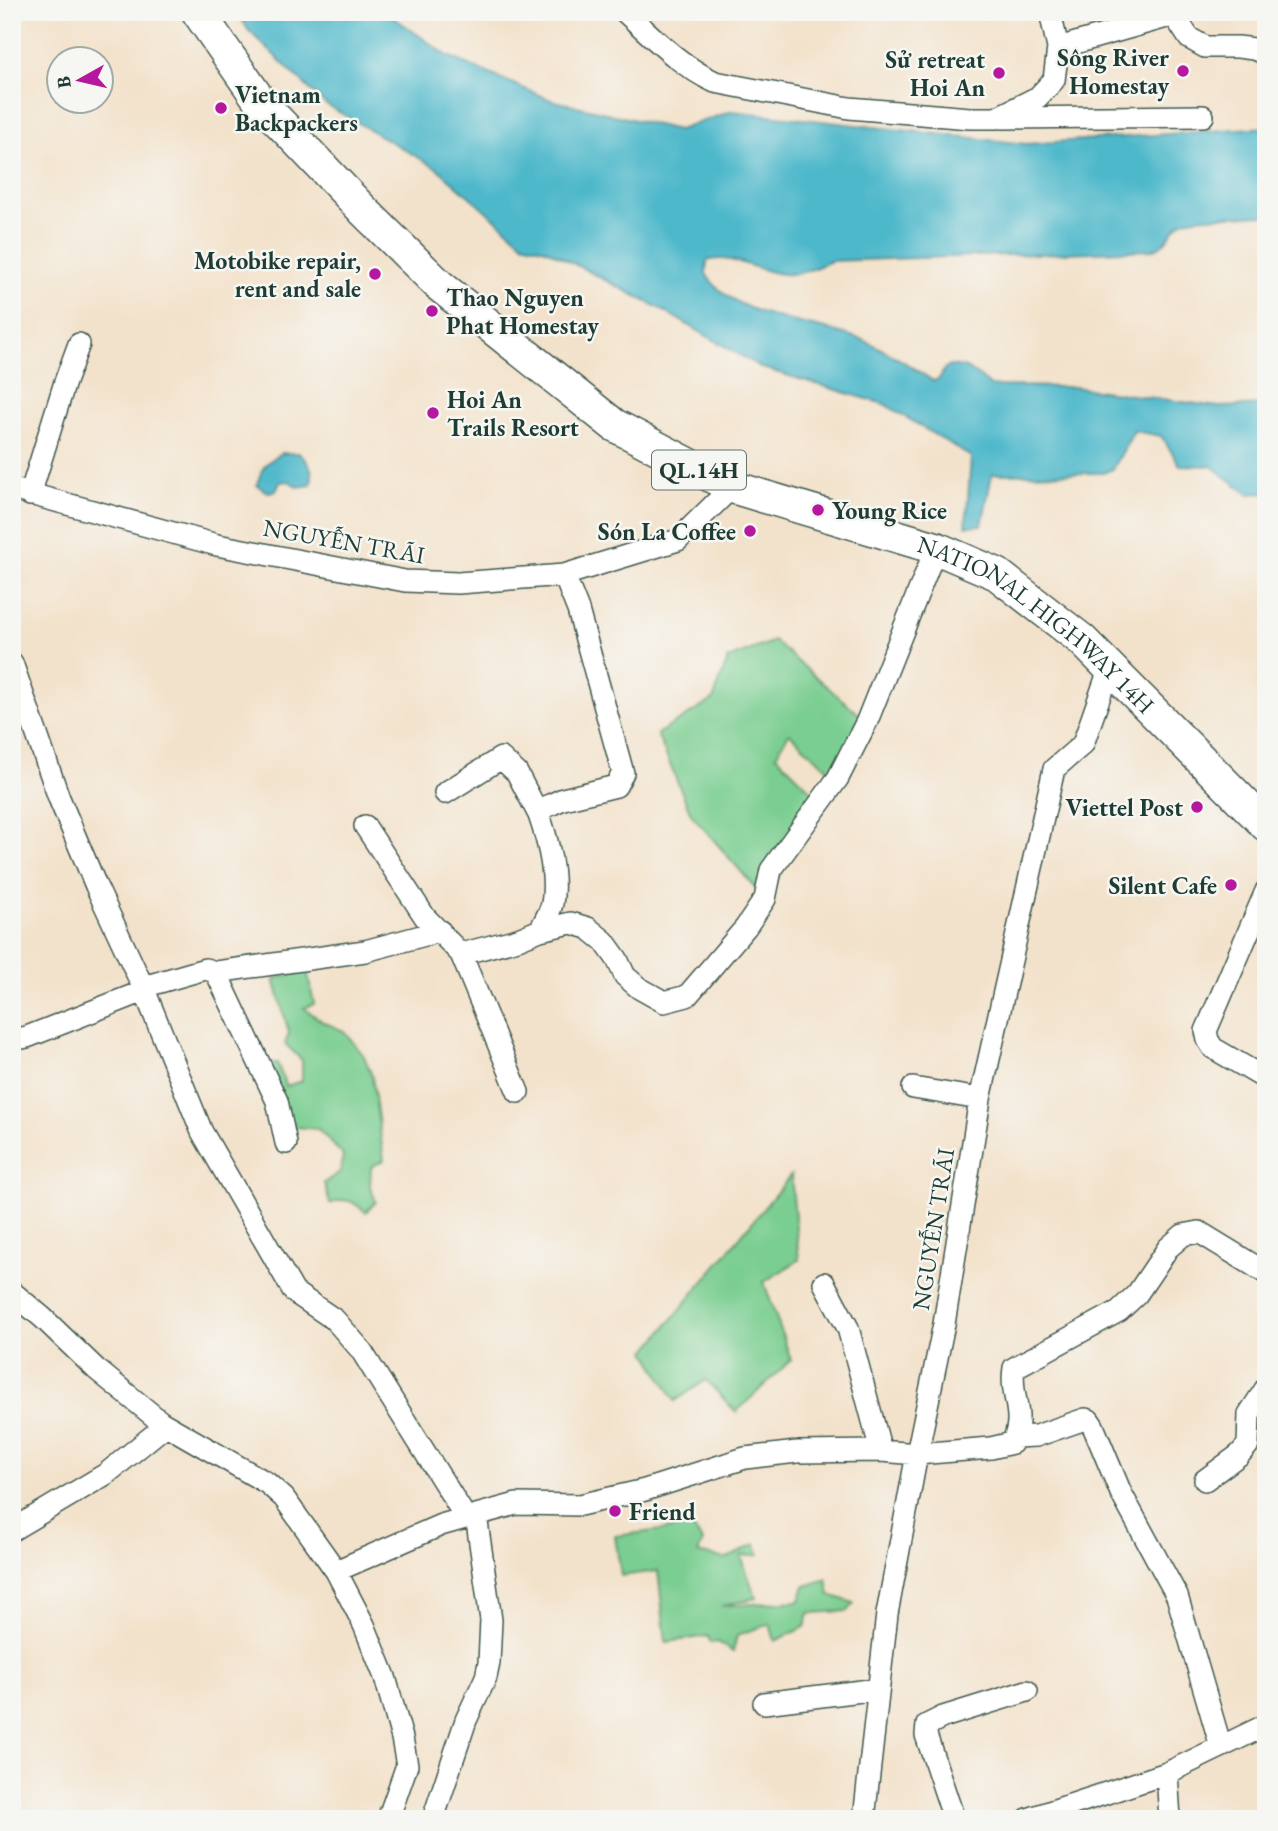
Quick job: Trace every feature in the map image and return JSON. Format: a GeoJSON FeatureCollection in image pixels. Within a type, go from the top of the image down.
{"type":"FeatureCollection","features":[{"type":"Feature","properties":{"kind":"main road","name":"NATIONAL HIGHWAY 14H"},"geometry":{"type":"LineString","coordinates":[[198,12],[262,104],[363,210],[440,286],[614,425],[732,487],[936,548],[997,574],[1082,640],[1266,825]]}},
{"type":"Feature","properties":{"kind":"street"},"geometry":{"type":"LineString","coordinates":[[625,12],[677,58],[698,74],[715,82],[849,108],[970,118],[1203,116]]}},
{"type":"Feature","properties":{"kind":"street"},"geometry":{"type":"LineString","coordinates":[[996,118],[1038,97],[1054,80],[1058,48],[1050,12]]}},
{"type":"Feature","properties":{"kind":"street"},"geometry":{"type":"LineString","coordinates":[[1058,48],[1173,13],[1189,38],[1205,47],[1238,47],[1266,54]]}},
{"type":"Feature","properties":{"kind":"street"},"geometry":{"type":"LineString","coordinates":[[21,492],[79,344]]}},
{"type":"Feature","properties":{"kind":"street","name":"NGUYỄN TRÃI"},"geometry":{"type":"LineString","coordinates":[[21,492],[217,545],[405,581],[458,583],[564,575],[678,540],[732,487]]}},
{"type":"Feature","properties":{"kind":"street"},"geometry":{"type":"LineString","coordinates":[[461,954],[518,939],[540,929],[571,923],[588,928],[604,940],[625,976],[639,988],[664,1002],[688,996],[746,927],[765,899],[771,870],[838,778],[867,721],[936,548]]}},
{"type":"Feature","properties":{"kind":"street"},"geometry":{"type":"LineString","coordinates":[[539,815],[541,809],[563,799],[616,786],[623,773],[578,610],[564,575]]}},
{"type":"Feature","properties":{"kind":"street"},"geometry":{"type":"LineString","coordinates":[[12,663],[22,719],[143,989],[202,1132],[295,1292],[335,1320],[361,1350],[471,1516],[491,1620],[489,1663],[486,1677],[458,1741],[433,1819]]}},
{"type":"Feature","properties":{"kind":"street","name":"NGUYỄN TRÃI"},"geometry":{"type":"LineString","coordinates":[[864,1819],[887,1614],[944,1324],[980,1099],[1054,769],[1083,744],[1110,667]]}},
{"type":"Feature","properties":{"kind":"street"},"geometry":{"type":"LineString","coordinates":[[445,793],[501,758],[517,773],[539,815],[549,849],[553,883],[552,906],[540,929]]}},
{"type":"Feature","properties":{"kind":"street"},"geometry":{"type":"LineString","coordinates":[[365,826],[425,917],[461,954],[518,1092]]}},
{"type":"Feature","properties":{"kind":"street"},"geometry":{"type":"LineString","coordinates":[[1266,891],[1206,1031],[1213,1048],[1266,1079]]}},
{"type":"Feature","properties":{"kind":"street"},"geometry":{"type":"LineString","coordinates":[[12,1040],[27,1037],[143,989],[205,969],[216,972],[365,951],[440,931]]}},
{"type":"Feature","properties":{"kind":"street"},"geometry":{"type":"LineString","coordinates":[[216,972],[277,1101],[286,1143]]}},
{"type":"Feature","properties":{"kind":"street"},"geometry":{"type":"LineString","coordinates":[[914,1088],[980,1099]]}},
{"type":"Feature","properties":{"kind":"street"},"geometry":{"type":"LineString","coordinates":[[336,1571],[441,1525],[471,1516],[516,1504],[580,1505],[645,1490],[745,1458],[797,1452],[881,1451],[917,1454],[1012,1443],[1019,1429],[1012,1381],[1014,1368],[1119,1311],[1138,1294],[1168,1248],[1182,1235],[1199,1233],[1266,1273]]}},
{"type":"Feature","properties":{"kind":"street"},"geometry":{"type":"LineString","coordinates":[[824,1283],[848,1328],[881,1451]]}},
{"type":"Feature","properties":{"kind":"street"},"geometry":{"type":"LineString","coordinates":[[12,1292],[96,1369],[166,1425],[267,1483],[284,1498],[336,1571],[364,1625],[385,1676],[407,1765],[388,1819]]}},
{"type":"Feature","properties":{"kind":"street"},"geometry":{"type":"LineString","coordinates":[[1205,1480],[1248,1445],[1250,1414],[1266,1388]]}},
{"type":"Feature","properties":{"kind":"street"},"geometry":{"type":"LineString","coordinates":[[1015,1437],[1036,1436],[1085,1419],[1093,1426],[1121,1493],[1177,1596],[1221,1747]]}},
{"type":"Feature","properties":{"kind":"street"},"geometry":{"type":"LineString","coordinates":[[12,1530],[106,1474],[166,1425]]}},
{"type":"Feature","properties":{"kind":"street"},"geometry":{"type":"LineString","coordinates":[[764,1703],[878,1689]]}},
{"type":"Feature","properties":{"kind":"street"},"geometry":{"type":"LineString","coordinates":[[954,1819],[926,1735],[927,1725],[951,1714],[1027,1691]]}},
{"type":"Feature","properties":{"kind":"street"},"geometry":{"type":"LineString","coordinates":[[1028,1819],[1167,1773],[1266,1726]]}},
{"type":"Feature","properties":{"kind":"street"},"geometry":{"type":"LineString","coordinates":[[1167,1773],[1170,1819]]}},
{"type":"Feature","properties":{"kind":"green space"},"geometry":{"type":"Polygon","coordinates":[[[774,641],[867,721],[838,778],[789,733],[776,755],[822,801],[765,899],[691,814],[657,734],[713,700],[728,659],[774,641]]]}},
{"type":"Feature","properties":{"kind":"green space"},"geometry":{"type":"Polygon","coordinates":[[[307,970],[314,1004],[304,1008],[323,1022],[344,1031],[364,1056],[372,1076],[384,1160],[371,1167],[370,1186],[376,1202],[366,1212],[349,1201],[341,1200],[330,1204],[324,1183],[340,1172],[343,1155],[318,1129],[285,1126],[261,1068],[277,1063],[286,1086],[302,1081],[302,1060],[285,1044],[289,1033],[274,979],[307,970]]]}},
{"type":"Feature","properties":{"kind":"green space"},"geometry":{"type":"Polygon","coordinates":[[[791,1175],[799,1260],[764,1282],[791,1360],[736,1412],[706,1380],[675,1401],[646,1351],[791,1175]]]}},
{"type":"Feature","properties":{"kind":"green space"},"geometry":{"type":"Polygon","coordinates":[[[691,1526],[703,1542],[698,1553],[726,1559],[756,1544],[759,1555],[741,1556],[756,1598],[721,1606],[800,1601],[805,1586],[827,1579],[830,1595],[854,1603],[848,1611],[809,1613],[805,1627],[775,1641],[770,1624],[737,1635],[733,1652],[718,1642],[710,1643],[708,1636],[666,1642],[658,1571],[621,1576],[615,1536],[691,1526]]]}},
{"type":"Feature","properties":{"kind":"water"},"geometry":{"type":"Polygon","coordinates":[[[237,12],[386,12],[448,56],[551,100],[678,130],[732,111],[1026,144],[1266,127],[1266,215],[1189,219],[1178,225],[1163,244],[1152,250],[831,261],[796,274],[774,273],[735,261],[716,259],[707,261],[706,274],[720,290],[738,302],[780,318],[867,342],[933,381],[939,379],[945,368],[958,366],[970,370],[991,386],[1074,387],[1219,407],[1266,405],[1266,493],[1249,494],[1211,466],[1180,465],[1161,436],[1134,431],[1113,469],[1103,473],[992,474],[982,525],[966,526],[971,457],[884,404],[762,368],[657,307],[546,249],[523,243],[438,169],[325,104],[249,31],[237,12]]]}},
{"type":"Feature","properties":{"kind":"water"},"geometry":{"type":"Polygon","coordinates":[[[282,453],[299,453],[303,457],[311,471],[311,485],[297,487],[289,481],[280,482],[276,491],[267,492],[257,485],[265,466],[282,453]]]}},
{"type":"Feature","properties":{"kind":"place","name":"Sông River Homestay"},"geometry":{"type":"Point","coordinates":[1183,71]}},
{"type":"Feature","properties":{"kind":"place","name":"Sử retreat Hoi An"},"geometry":{"type":"Point","coordinates":[999,73]}},
{"type":"Feature","properties":{"kind":"place","name":"Vietnam Backpackers"},"geometry":{"type":"Point","coordinates":[221,108]}},
{"type":"Feature","properties":{"kind":"place","name":"Motobike repair, rent and sale"},"geometry":{"type":"Point","coordinates":[375,274]}},
{"type":"Feature","properties":{"kind":"place","name":"Thao Nguyen Phat Homestay"},"geometry":{"type":"Point","coordinates":[432,311]}},
{"type":"Feature","properties":{"kind":"place","name":"Hoi An Trails Resort"},"geometry":{"type":"Point","coordinates":[433,413]}},
{"type":"Feature","properties":{"kind":"place","name":"Young Rice"},"geometry":{"type":"Point","coordinates":[818,510]}},
{"type":"Feature","properties":{"kind":"place","name":"Són La Coffee"},"geometry":{"type":"Point","coordinates":[750,531]}},
{"type":"Feature","properties":{"kind":"place","name":"Viettel Post"},"geometry":{"type":"Point","coordinates":[1197,807]}},
{"type":"Feature","properties":{"kind":"place","name":"Silent Cafe"},"geometry":{"type":"Point","coordinates":[1231,885]}},
{"type":"Feature","properties":{"kind":"place","name":"Friend"},"geometry":{"type":"Point","coordinates":[615,1511]}}]}
